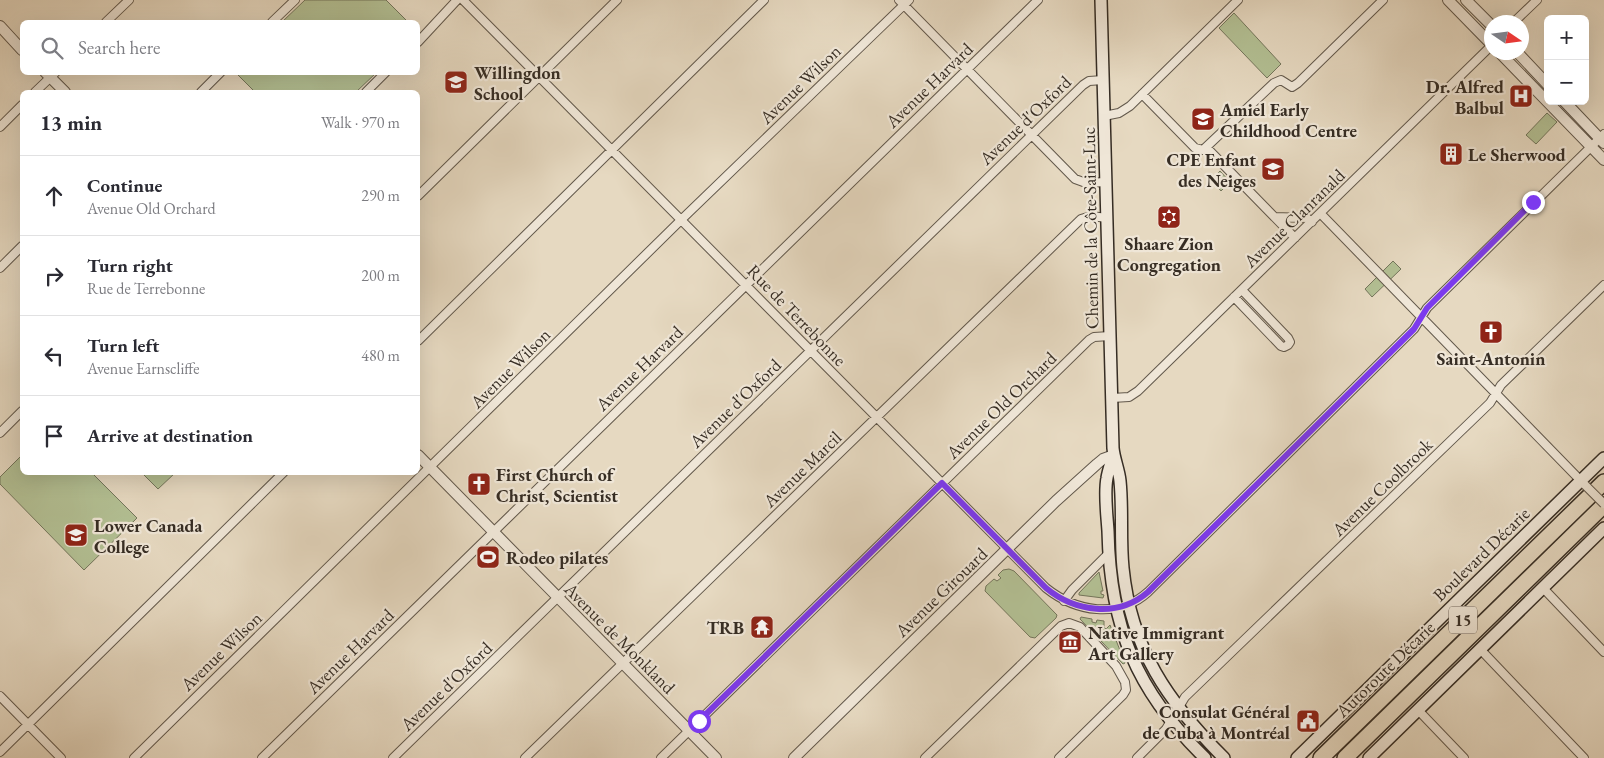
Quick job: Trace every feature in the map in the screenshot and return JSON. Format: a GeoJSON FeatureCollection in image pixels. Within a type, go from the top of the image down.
{"type":"FeatureCollection","features":[{"type":"Feature","properties":{"kind":"highway","name":"Autoroute Décarie"},"geometry":{"type":"LineString","coordinates":[[1321,758],[1604,482]]}},
{"type":"Feature","properties":{"kind":"highway","name":"Autoroute Décarie"},"geometry":{"type":"LineString","coordinates":[[1345,758],[1604,504]]}},
{"type":"Feature","properties":{"kind":"main road","name":"Chemin de la Côte-Saint-Luc"},"geometry":{"type":"LineString","coordinates":[[1101,0],[1114,455],[1120,479],[1123,563],[1129,604],[1139,638],[1162,685],[1198,732],[1224,758]]}},
{"type":"Feature","properties":{"kind":"main road","name":"Chemin de la Côte-Saint-Luc"},"geometry":{"type":"LineString","coordinates":[[1114,455],[1106,480],[1108,554],[1115,609],[1137,669],[1153,696],[1171,721],[1205,758]]}},
{"type":"Feature","properties":{"kind":"main road","name":"Boulevard Décarie"},"geometry":{"type":"LineString","coordinates":[[1297,758],[1583,483],[1604,458]]}},
{"type":"Feature","properties":{"kind":"main road"},"geometry":{"type":"LineString","coordinates":[[1369,758],[1604,528]]}},
{"type":"Feature","properties":{"kind":"street"},"geometry":{"type":"LineString","coordinates":[[108,20],[129,0]]}},
{"type":"Feature","properties":{"kind":"street"},"geometry":{"type":"LineString","coordinates":[[274,20],[294,0]]}},
{"type":"Feature","properties":{"kind":"street"},"geometry":{"type":"LineString","coordinates":[[420,40],[457,0]]}},
{"type":"Feature","properties":{"kind":"street","name":"Rue de Terrebonne"},"geometry":{"type":"LineString","coordinates":[[463,0],[1046,588],[1064,601],[1088,608],[1115,609],[1129,604],[1148,592],[1414,329],[1427,308],[1591,146],[1602,138]]}},
{"type":"Feature","properties":{"kind":"street"},"geometry":{"type":"LineString","coordinates":[[420,194],[542,79],[617,0]]}},
{"type":"Feature","properties":{"kind":"street"},"geometry":{"type":"LineString","coordinates":[[420,340],[764,0]]}},
{"type":"Feature","properties":{"kind":"street","name":"Avenue Harvard"},"geometry":{"type":"LineString","coordinates":[[262,758],[1038,0]]}},
{"type":"Feature","properties":{"kind":"street"},"geometry":{"type":"LineString","coordinates":[[1104,116],[1122,112],[1238,0]]}},
{"type":"Feature","properties":{"kind":"street"},"geometry":{"type":"LineString","coordinates":[[1142,94],[1196,150],[1203,150],[1274,83],[1283,80],[1293,87],[1301,81],[1383,0]]}},
{"type":"Feature","properties":{"kind":"street"},"geometry":{"type":"LineString","coordinates":[[1448,0],[1484,37]]}},
{"type":"Feature","properties":{"kind":"street"},"geometry":{"type":"LineString","coordinates":[[1466,0],[1484,18]]}},
{"type":"Feature","properties":{"kind":"street"},"geometry":{"type":"LineString","coordinates":[[1521,15],[1537,0]]}},
{"type":"Feature","properties":{"kind":"street"},"geometry":{"type":"LineString","coordinates":[[904,2],[967,70],[1075,179],[1086,183],[1106,182]]}},
{"type":"Feature","properties":{"kind":"street","name":"Avenue Wilson"},"geometry":{"type":"LineString","coordinates":[[134,758],[904,2]]}},
{"type":"Feature","properties":{"kind":"street"},"geometry":{"type":"LineString","coordinates":[[0,26],[20,48]]}},
{"type":"Feature","properties":{"kind":"street","name":"Avenue Clanranald"},"geometry":{"type":"LineString","coordinates":[[1112,398],[1129,397],[1138,391],[1484,53]]}},
{"type":"Feature","properties":{"kind":"street"},"geometry":{"type":"LineString","coordinates":[[1507,60],[1604,160]]}},
{"type":"Feature","properties":{"kind":"street"},"geometry":{"type":"LineString","coordinates":[[1525,60],[1544,81]]}},
{"type":"Feature","properties":{"kind":"street"},"geometry":{"type":"LineString","coordinates":[[37,90],[50,75]]}},
{"type":"Feature","properties":{"kind":"street"},"geometry":{"type":"LineString","coordinates":[[52,75],[63,90]]}},
{"type":"Feature","properties":{"kind":"street"},"geometry":{"type":"LineString","coordinates":[[202,90],[218,75]]}},
{"type":"Feature","properties":{"kind":"street"},"geometry":{"type":"LineString","coordinates":[[368,90],[383,75]]}},
{"type":"Feature","properties":{"kind":"street","name":"Avenue d'Oxford"},"geometry":{"type":"LineString","coordinates":[[394,758],[1086,82],[1103,80]]}},
{"type":"Feature","properties":{"kind":"street"},"geometry":{"type":"LineString","coordinates":[[1568,105],[1602,138]]}},
{"type":"Feature","properties":{"kind":"street"},"geometry":{"type":"LineString","coordinates":[[0,127],[20,107]]}},
{"type":"Feature","properties":{"kind":"street"},"geometry":{"type":"LineString","coordinates":[[1207,148],[1295,238]]}},
{"type":"Feature","properties":{"kind":"street"},"geometry":{"type":"LineString","coordinates":[[1320,213],[1604,504]]}},
{"type":"Feature","properties":{"kind":"street","name":"Avenue Marcil"},"geometry":{"type":"LineString","coordinates":[[525,758],[1081,219],[1091,216],[1107,218]]}},
{"type":"Feature","properties":{"kind":"street"},"geometry":{"type":"LineString","coordinates":[[1275,217],[1307,218],[1312,222]]}},
{"type":"Feature","properties":{"kind":"street"},"geometry":{"type":"LineString","coordinates":[[0,268],[20,248]]}},
{"type":"Feature","properties":{"kind":"street","name":"Avenue Coolbrook"},"geometry":{"type":"LineString","coordinates":[[1137,758],[1166,729],[1185,697],[1490,403],[1501,385],[1604,285]]}},
{"type":"Feature","properties":{"kind":"street"},"geometry":{"type":"LineString","coordinates":[[1234,297],[1281,346],[1288,345],[1290,342],[1288,338],[1242,290]]}},
{"type":"Feature","properties":{"kind":"street","name":"Avenue Old Orchard"},"geometry":{"type":"LineString","coordinates":[[661,758],[1089,340],[1094,337],[1110,336]]}},
{"type":"Feature","properties":{"kind":"street"},"geometry":{"type":"LineString","coordinates":[[0,433],[20,413]]}},
{"type":"Feature","properties":{"kind":"street","name":"Avenue Girouard"},"geometry":{"type":"LineString","coordinates":[[794,758],[1094,466],[1103,459],[1114,455]]}},
{"type":"Feature","properties":{"kind":"street","name":"Avenue de Monkland"},"geometry":{"type":"LineString","coordinates":[[420,456],[492,532],[716,758]]}},
{"type":"Feature","properties":{"kind":"street"},"geometry":{"type":"LineString","coordinates":[[0,752],[281,475]]}},
{"type":"Feature","properties":{"kind":"street"},"geometry":{"type":"LineString","coordinates":[[1064,601],[1072,590],[1108,554]]}},
{"type":"Feature","properties":{"kind":"street"},"geometry":{"type":"LineString","coordinates":[[1543,588],[1604,652]]}},
{"type":"Feature","properties":{"kind":"street"},"geometry":{"type":"LineString","coordinates":[[925,758],[1061,626],[1069,623],[1080,628],[1114,663],[1123,677],[1126,686],[1123,695],[1059,758]]}},
{"type":"Feature","properties":{"kind":"street"},"geometry":{"type":"LineString","coordinates":[[1480,649],[1584,758]]}},
{"type":"Feature","properties":{"kind":"street"},"geometry":{"type":"LineString","coordinates":[[0,696],[61,758]]}},
{"type":"Feature","properties":{"kind":"street"},"geometry":{"type":"LineString","coordinates":[[1418,710],[1464,758]]}},
{"type":"Feature","properties":{"kind":"green space"},"geometry":{"type":"Polygon","coordinates":[[[305,0],[386,0],[406,20],[284,20],[305,0]]]}},
{"type":"Feature","properties":{"kind":"green space"},"geometry":{"type":"Polygon","coordinates":[[[1234,13],[1281,64],[1267,78],[1219,28],[1234,13]]]}},
{"type":"Feature","properties":{"kind":"green space"},"geometry":{"type":"Polygon","coordinates":[[[238,75],[374,75],[358,90],[253,90],[238,75]]]}},
{"type":"Feature","properties":{"kind":"green space"},"geometry":{"type":"Polygon","coordinates":[[[1547,113],[1557,122],[1536,144],[1526,135],[1547,113]]]}},
{"type":"Feature","properties":{"kind":"green space"},"geometry":{"type":"Polygon","coordinates":[[[1220,171],[1230,182],[1221,191],[1211,180],[1220,171]]]}},
{"type":"Feature","properties":{"kind":"green space"},"geometry":{"type":"Polygon","coordinates":[[[1393,261],[1401,269],[1372,297],[1365,289],[1393,261]]]}},
{"type":"Feature","properties":{"kind":"green space"},"geometry":{"type":"Polygon","coordinates":[[[20,457],[20,475],[94,475],[137,518],[84,570],[0,484],[0,477],[20,457]]]}},
{"type":"Feature","properties":{"kind":"green space"},"geometry":{"type":"Polygon","coordinates":[[[144,475],[173,475],[158,489],[144,475]]]}},
{"type":"Feature","properties":{"kind":"green space"},"geometry":{"type":"Polygon","coordinates":[[[1009,569],[1014,571],[1057,615],[1035,638],[1030,637],[985,591],[986,586],[994,579],[997,581],[1001,578],[998,575],[1003,570],[1009,569]]]}},
{"type":"Feature","properties":{"kind":"green space"},"geometry":{"type":"Polygon","coordinates":[[[1099,572],[1103,598],[1079,595],[1079,593],[1099,572]]]}},
{"type":"Feature","properties":{"kind":"green space"},"geometry":{"type":"Polygon","coordinates":[[[1081,617],[1092,619],[1092,622],[1096,623],[1097,620],[1104,621],[1106,629],[1110,625],[1125,663],[1123,664],[1080,619],[1081,617]]]}},
{"type":"Feature","properties":{"kind":"place","name":"Willingdon School"},"geometry":{"type":"Point","coordinates":[456,82]}},
{"type":"Feature","properties":{"kind":"place","name":"Dr. Alfred Balbul"},"geometry":{"type":"Point","coordinates":[1521,96]}},
{"type":"Feature","properties":{"kind":"place","name":"Amiel Early Childhood Centre"},"geometry":{"type":"Point","coordinates":[1203,119]}},
{"type":"Feature","properties":{"kind":"place","name":"Le Sherwood"},"geometry":{"type":"Point","coordinates":[1451,154]}},
{"type":"Feature","properties":{"kind":"place","name":"CPE Enfant des Neiges"},"geometry":{"type":"Point","coordinates":[1273,169]}},
{"type":"Feature","properties":{"kind":"place","name":"Shaare Zion Congregation"},"geometry":{"type":"Point","coordinates":[1169,217]}},
{"type":"Feature","properties":{"kind":"place","name":"Saint-Antonin"},"geometry":{"type":"Point","coordinates":[1491,332]}},
{"type":"Feature","properties":{"kind":"place","name":"First Church of Christ, Scientist"},"geometry":{"type":"Point","coordinates":[479,484]}},
{"type":"Feature","properties":{"kind":"place","name":"Lower Canada College"},"geometry":{"type":"Point","coordinates":[76,535]}},
{"type":"Feature","properties":{"kind":"place","name":"Rodeo pilates"},"geometry":{"type":"Point","coordinates":[488,557]}},
{"type":"Feature","properties":{"kind":"place","name":"TRB"},"geometry":{"type":"Point","coordinates":[762,627]}},
{"type":"Feature","properties":{"kind":"place","name":"Native Immigrant Art Gallery"},"geometry":{"type":"Point","coordinates":[1070,642]}},
{"type":"Feature","properties":{"kind":"place","name":"Consulat Général de Cuba à Montréal"},"geometry":{"type":"Point","coordinates":[1308,721]}},
{"type":"Feature","properties":{"kind":"route"},"geometry":{"type":"LineString","coordinates":[[699,721],[942,483],[1046,588],[1064,601],[1074,605],[1104,610],[1115,609],[1138,600],[1414,329],[1427,308],[1533,202]]}}]}
